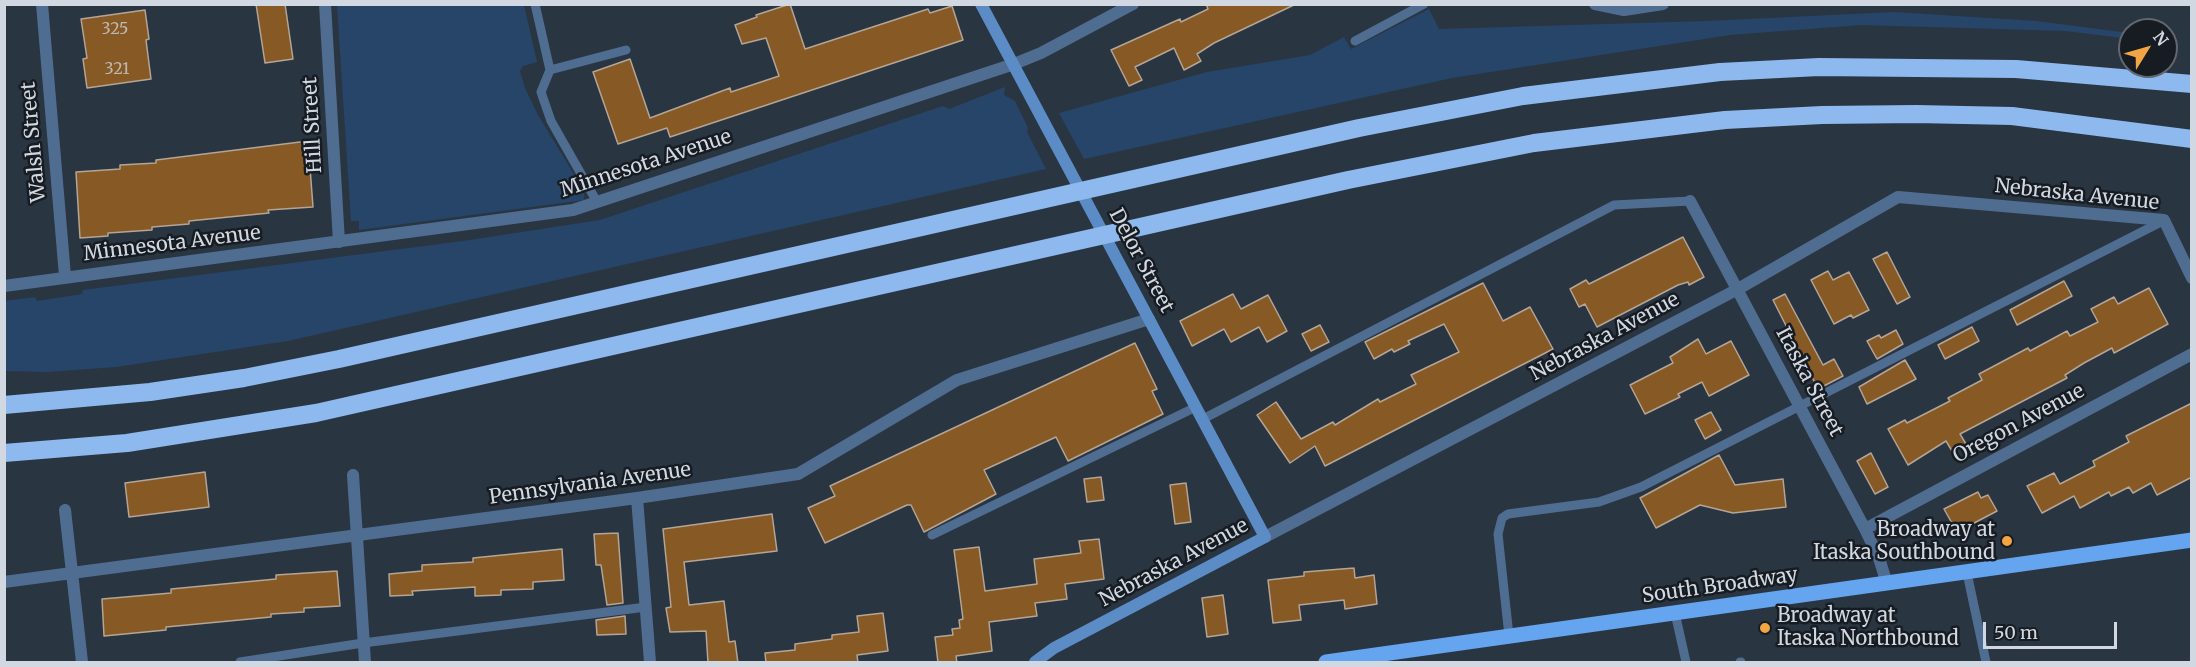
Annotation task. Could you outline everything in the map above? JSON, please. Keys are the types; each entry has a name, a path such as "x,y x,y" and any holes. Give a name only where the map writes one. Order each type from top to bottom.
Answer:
{"highway":[{"path":"4,405 150,392 244,378 339,359 1359,128 1523,96 1709,73 1819,67 2016,69 2192,84"},
{"path":"4,453 127,443 316,413 1348,180 1534,143 1725,120 1904,114 2012,116 2192,140"}],"main road":[{"name":"South Broadway","path":"1326,663 1378,659 1509,636 2192,540"}],"street":[{"name":"Walsh Street","path":"42,4 64,276"},
{"name":"Hill Street","path":"325,4 339,242"},
{"name":"Delor Street","path":"981,4 1265,537"},
{"name":"Minnesota Avenue","path":"4,286 64,276 573,210 1014,64 1041,53 1132,4"},
{"path":"1595,5 1624,10 1663,4"},
{"name":"Nebraska Avenue","path":"1035,663 1054,648 1738,289 1898,197 2164,220 2192,278"},
{"name":"Itaska Street","path":"1690,201 1865,529 1879,558 1887,584"},
{"name":"Pennsylvania Avenue","path":"4,582 358,533 637,498 798,474 957,380 1149,319"},
{"name":"Oregon Avenue","path":"1865,529 2192,354"},
{"path":"353,475 364,663"},
{"path":"637,498 650,663"},
{"path":"65,510 82,663"}],"lane":[{"path":"535,4 549,70 541,92 551,121 597,202"},
{"path":"1355,41 1424,4"},
{"path":"549,70 626,50"},
{"path":"1203,419 1614,205 1690,201"},
{"path":"1509,636 1498,534 1502,518 1508,514 1599,502 1641,487 2164,220"},
{"path":"932,535 1196,406"},
{"path":"1967,573 1986,663"},
{"path":"240,663 363,643 646,608"},
{"path":"1676,613 1686,663"}],"shaded area":[{"path":"337,5 524,5 537,62 523,66 520,71 525,88 538,115 584,191 584,200 359,230 359,221 351,221"},
{"path":"1429,9 1439,29 1707,21 1894,12 2036,21 2118,31 2118,38 2066,31 1862,25 1730,35 1452,78 1084,159 1059,113 1207,72 1310,55 1344,37 1351,49"},
{"path":"1005,87 1004,95 1015,101 1028,128 1027,132 1046,169 288,341 116,367 47,372 5,371 5,301 35,297 37,301 82,294 83,290 463,241 600,220 943,106 949,109"}],"building":[{"path":"256,4 285,4 293,59 265,63"},
{"path":"790,4 805,49 928,9 930,13 952,6 963,40 670,137 667,128 618,144 593,72 630,59 650,118 730,88 731,92 779,76 766,38 742,44 735,25 757,17 756,15"},
{"path":"1206,4 1296,4 1214,43 1197,54 1201,61 1184,70 1174,48 1135,67 1142,80 1129,86 1111,50 1208,9"},
{"path":"145,10 151,79 87,88 83,59 87,58 81,19"},
{"path":"308,141 313,207 268,210 269,213 189,221 189,224 152,227 152,230 108,233 108,236 80,238 76,172 120,169 120,165 156,163 156,160"},
{"path":"1683,237 1704,277 1689,285 1688,282 1678,285 1597,327 1585,304 1579,307 1570,289 1586,280 1589,284"},
{"path":"1887,252 1910,297 1897,304 1873,259"},
{"path":"1828,271 1833,280 1849,272 1869,310 1853,318 1851,315 1834,324 1811,280"},
{"path":"2064,281 2072,296 2017,325 2010,310"},
{"path":"1483,283 1503,321 1530,307 1553,349 1325,466 1315,446 1290,463 1257,415 1276,402 1301,439 1333,422 1335,425 1378,399 1380,402 1416,384 1411,375 1459,352 1444,324 1408,341 1410,344 1394,352 1392,349 1374,359 1365,342"},
{"path":"2149,288 2168,324 2114,353 2112,348 2065,375 2067,378 1960,434 1966,444 1952,451 1946,441 1908,465 1888,429 1905,420 1907,423 1950,401 1948,398 1982,380 1979,374 2028,348 2030,351 2067,331 2070,336 2098,322 2091,309 2114,297 2118,304"},
{"path":"1233,294 1241,309 1268,295 1287,331 1267,342 1259,327 1231,342 1224,329 1192,346 1180,321"},
{"path":"1785,294 1823,365 1834,359 1843,376 1818,389 1773,300"},
{"path":"1320,325 1329,342 1311,351 1302,334"},
{"path":"1972,327 1979,341 1945,359 1938,345"},
{"path":"1896,330 1903,344 1877,359 1867,341 1879,335 1881,338"},
{"path":"1698,339 1706,354 1731,341 1749,375 1709,396 1702,382 1678,394 1680,397 1645,414 1630,385 1673,363 1670,357"},
{"path":"1135,343 1157,389 1152,391 1163,414 1068,461 1056,437 984,470 996,494 924,532 911,505 907,505 825,543 808,508 835,496 830,486"},
{"path":"1905,360 1916,379 1867,404 1859,387"},
{"path":"2192,403 2192,477 2157,495 2151,483 2133,493 2129,487 2111,496 2109,492 2080,508 2074,496 2042,513 2027,486 2054,473 2060,484 2095,466 2093,461 2129,442 2126,436"},
{"path":"1711,412 1721,430 1705,439 1695,420"},
{"path":"1871,453 1888,487 1875,494 1857,461"},
{"path":"1719,455 1735,485 1783,479 1786,507 1733,513 1700,505 1656,528 1640,498"},
{"path":"205,472 209,507 129,517 125,483"},
{"path":"1101,477 1104,500 1087,502 1084,479"},
{"path":"1186,483 1191,522 1175,524 1170,485"},
{"path":"1978,492 1981,498 1988,495 1997,511 1957,532 1944,509"},
{"path":"772,514 777,551 684,562 689,605 724,601 729,642 735,641 738,663 708,663 706,631 670,632 666,608 671,607 663,529"},
{"path":"618,533 623,603 607,605 601,565 596,565 594,534"},
{"path":"1099,539 1104,579 1065,584 1067,599 1035,603 1037,616 989,622 992,651 956,656 957,663 938,663 935,637 953,635 952,629 960,628 959,620 963,619 954,550 979,547 985,591 1037,584 1034,559 1081,553 1079,541"},
{"path":"562,549 564,580 533,582 533,589 501,590 501,595 475,596 475,587 412,591 413,595 390,596 389,574 422,571 422,565 473,562 473,558"},
{"path":"1354,568 1355,578 1374,575 1377,604 1345,609 1344,600 1299,605 1301,620 1273,623 1268,580 1304,576 1304,572"},
{"path":"337,571 340,606 304,608 304,612 271,614 271,617 166,627 166,630 104,636 102,599 171,593 171,589 276,579 276,575"},
{"path":"1223,595 1228,634 1207,637 1202,598"},
{"path":"883,613 888,651 857,655 858,663 766,663 765,653 795,650 795,644 832,639 832,635 859,632 857,616"},
{"path":"625,616 626,634 597,635 596,620"}],"place":[{"name":"Broadway at Itaska Southbound","path":"2007,541"},
{"name":"Broadway at Itaska Northbound","path":"1765,628"}]}
